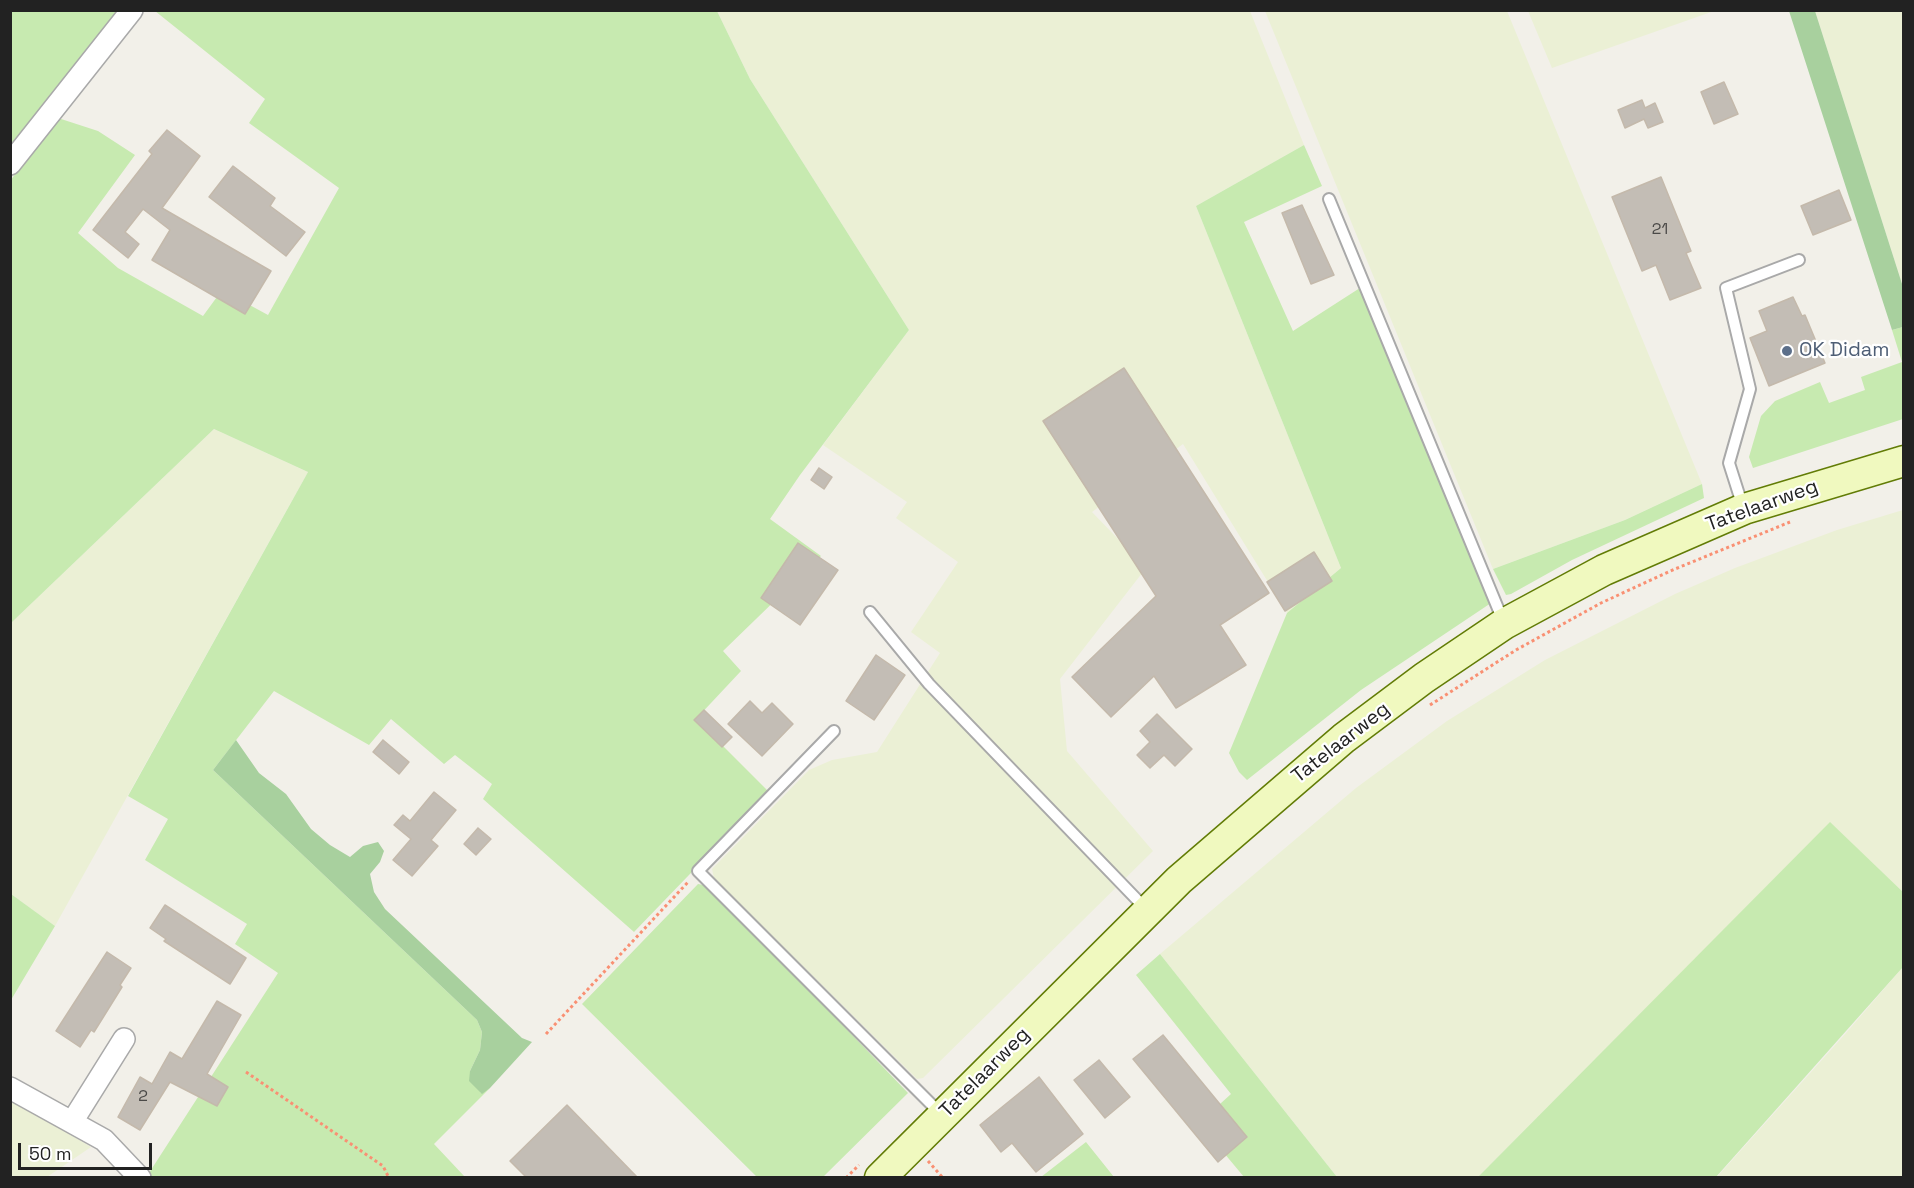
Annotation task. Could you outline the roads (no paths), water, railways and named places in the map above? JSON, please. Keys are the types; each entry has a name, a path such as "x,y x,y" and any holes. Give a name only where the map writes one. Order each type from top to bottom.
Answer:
{"main road":[{"name":"Tatelaarweg","path":"880,1178 1148,911 1259,809 1344,738 1424,678 1504,624 1604,570 1743,509 1904,461"}],"street":[{"path":"10,164 132,10"},
{"path":"72,1122 124,1039"},
{"path":"10,1088 104,1140 140,1178"}],"lane":[{"path":"1329,199 1504,624"},
{"path":"1743,509 1729,463 1750,389 1726,288 1799,260"},
{"path":"870,612 929,684 1148,911"},
{"path":"834,730 698,871 943,1115"}],"place":[{"name":"OK Didam","path":"1787,351"}]}
